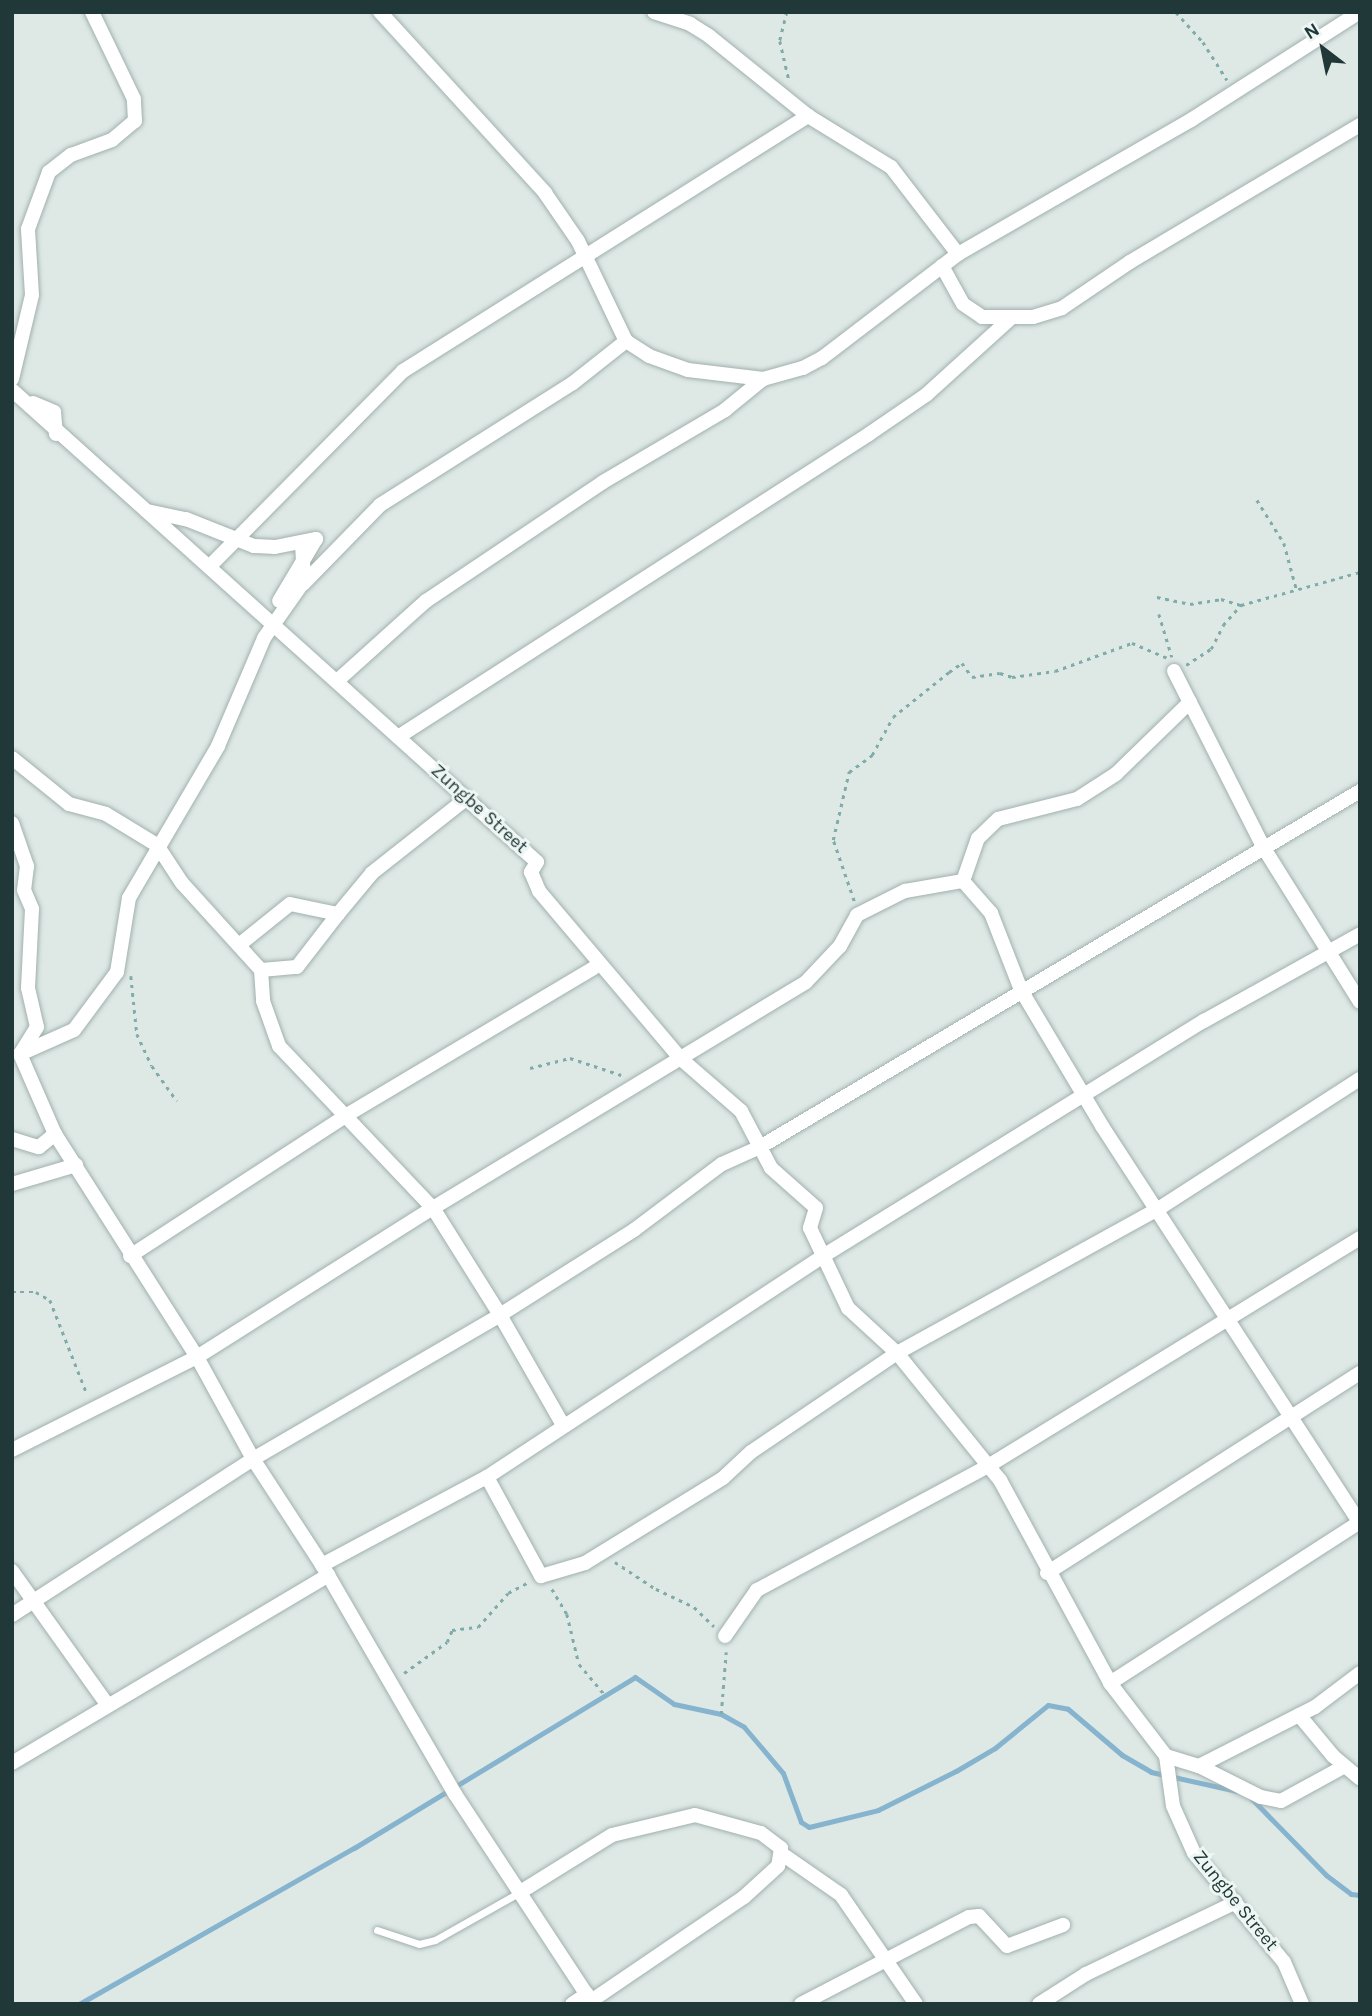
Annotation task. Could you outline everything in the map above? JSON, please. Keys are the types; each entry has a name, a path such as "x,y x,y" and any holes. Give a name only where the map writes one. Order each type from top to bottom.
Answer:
{"street":[{"path":"12,379 32,295 28,229 50,172 71,155 112,140 135,121 134,99 92,12"},
{"path":"380,12 545,193 586,259 626,341 649,356 688,370 763,379 803,368 822,358 958,254 1251,83 1360,12"},
{"path":"654,12 690,24 709,36 808,116 891,167 958,254"},
{"path":"209,567 403,371 586,259 808,116"},
{"path":"942,266 963,304 982,317 1012,318 1062,308 1130,262 1360,125"},
{"path":"398,737 869,434 926,395 1012,318"},
{"path":"268,620 380,505 573,383 626,341"},
{"path":"337,681 426,601 603,482 725,410 763,379"},
{"path":"17,394 54,412 60,445 136,509 186,519 254,546 302,542 316,538 268,620"},
{"name":"Zungbe Street","path":"17,394 537,862 531,872 539,891 680,1058 741,1111 771,1168 816,1208 810,1227 848,1308 898,1353 989,1466 1110,1683 1167,1761 1173,1806 1194,1853 1284,1962 1302,2004"},
{"path":"16,1053 74,1030 117,972 122,956 125,908 157,845 218,746 264,638 304,581 302,542"},
{"path":"1174,671 1265,850 1360,1002"},
{"path":"963,881 978,838 998,819 1077,799 1116,774 1190,702"},
{"path":"12,758 69,804 106,814 157,845 182,883 261,970 263,1001 279,1046 433,1208 500,1315 563,1425"},
{"path":"12,1615 253,1459 500,1315 634,1230 722,1164 760,1147 1021,990 1265,850 1360,791"},
{"path":"261,970 298,967 372,873 467,798"},
{"path":"12,823 27,866 24,890 32,909 28,988 37,1027 16,1053"},
{"path":"12,872 27,866"},
{"path":"12,1450 197,1357 433,1208 806,982 840,946 857,915 905,891 963,881"},
{"path":"963,881 991,913 1021,990 1084,1094 1289,1419 1359,1523 1110,1683"},
{"path":"239,945 289,904 338,914"},
{"path":"12,1763 325,1570 487,1477 823,1256 1084,1094 1204,1021 1329,954 1360,934"},
{"path":"130,1256 347,1115 594,968"},
{"path":"16,1053 55,1134 130,1256 197,1357 253,1459 325,1570 455,1794 522,1891 591,2000"},
{"path":"487,1477 541,1576 585,1563 723,1478 751,1452 898,1353 1158,1209 1360,1079"},
{"path":"12,1139 39,1147 55,1134"},
{"path":"12,1184 76,1165"},
{"path":"725,1636 757,1590 989,1466 1360,1238"},
{"path":"1047,1573 1360,1373"},
{"path":"12,1571 106,1703"},
{"path":"1199,1766 1299,1715 1360,1673"},
{"path":"1299,1715 1343,1767 1360,1779"},
{"path":"1167,1761 1199,1766 1261,1797 1281,1801 1343,1767"},
{"path":"522,1891 612,1835 695,1815 761,1833 778,1844 782,1854 841,1895 888,1959 916,2004"},
{"path":"572,2004 591,2000 744,1897 778,1866 782,1854"},
{"path":"1039,2004 1086,1974 1236,1902"},
{"path":"801,2004 969,1917 979,1916 1007,1946 1063,1925"}],"lane":[{"path":"377,1930 419,1944 435,1940 522,1891"}],"path":[{"path":"786,12 780,41 790,82"},
{"path":"1176,12 1203,41 1225,79 1251,83"},
{"path":"1257,500 1284,543 1297,591"},
{"path":"1157,597 1190,604 1221,599 1241,605 1360,572"},
{"path":"1174,671 1211,649 1223,625 1241,605"},
{"path":"1159,614 1174,671"},
{"path":"857,915 834,840 842,789 849,772 872,755 893,717 949,671 962,663 972,677 1023,676 1055,671 1132,643 1169,659 1174,671"},
{"path":"122,956 135,993 137,1034 152,1066 177,1101"},
{"path":"530,1068 570,1058 625,1077"},
{"path":"12,1292 36,1292 50,1300 93,1410"},
{"path":"585,1563 618,1563 656,1589 694,1607 725,1636 721,1714"},
{"path":"390,1683 447,1642 452,1630 478,1626 508,1593 541,1576 567,1614 579,1664 604,1694"}],"waterway":[{"path":"79,2004 354,1848 635,1677 674,1704 721,1714 744,1727 783,1773 801,1822 809,1827 878,1810 956,1771 995,1748 1048,1705 1068,1709 1122,1755 1151,1772 1237,1791"},
{"path":"1249,1796 1326,1875 1351,1894 1360,1895"}]}
